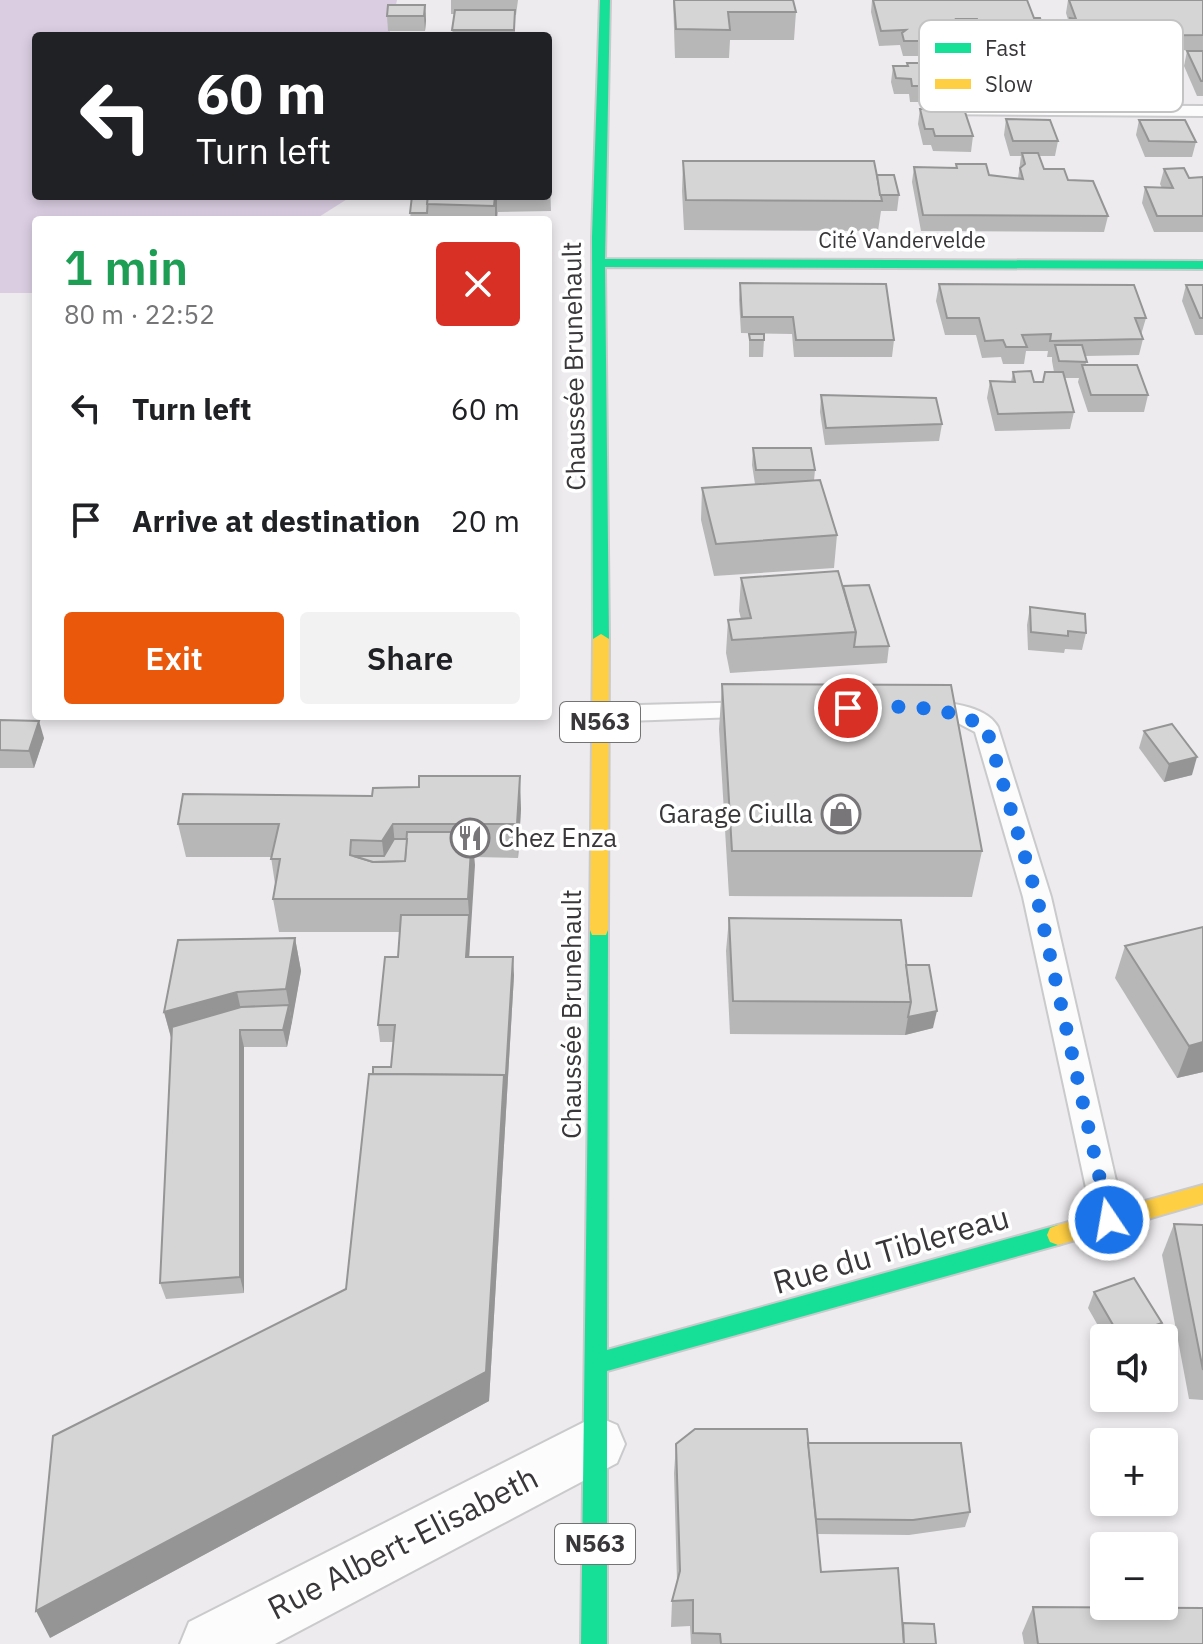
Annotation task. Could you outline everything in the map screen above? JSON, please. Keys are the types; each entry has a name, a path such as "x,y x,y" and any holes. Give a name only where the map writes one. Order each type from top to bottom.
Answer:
{"main road":[{"name":"Chaussée Brunehault","path":"594,1644 600,263 605,0"},
{"name":"Cité Vandervelde","path":"600,263 1203,265"},
{"name":"Rue du Tiblereau","path":"595,1364 1203,1194"}],"street":[{"name":"Rue Albert-Elisabeth","path":"211,1644 596,1444"}],"lane":[{"path":"1183,111 1203,111"},
{"path":"895,706 959,713 986,727 1037,897 1109,1220"},
{"path":"600,714 786,709"}],"shaded area":[{"path":"0,0 397,0 390,32 32,32 32,200 346,200 320,216 32,216 32,293 0,293"}],"building":[{"path":"674,0 793,0 796,12 728,12 730,30 676,29"},
{"path":"873,0 1027,0 1034,18 1041,20 919,20 919,41 904,41 902,33 906,30 881,31"},
{"path":"1069,0 1203,0 1203,35 1183,35 1183,20 1071,20 1070,18 1076,19"},
{"path":"388,5 425,5 424,16 387,16"},
{"path":"455,10 515,10 514,30 452,30"},
{"path":"1187,51 1203,51 1203,81 1201,81"},
{"path":"907,63 919,63 919,86 912,86 911,79 896,78 893,66 908,66"},
{"path":"921,112 965,112 973,136 935,136 933,129 925,129"},
{"path":"1006,119 1050,120 1058,141 1013,141"},
{"path":"1139,120 1185,120 1196,142 1149,141"},
{"path":"1022,153 1038,153 1044,169 1064,169 1068,180 1093,181 1108,216 923,215 914,167 957,168 956,164 986,164 989,175 1023,179 1020,168 1025,164"},
{"path":"683,161 874,161 882,201 686,200"},
{"path":"1184,168 1189,178 1203,177 1203,216 1157,216 1145,187 1173,188 1164,169"},
{"path":"877,175 894,175 899,195 880,195"},
{"path":"412,200 428,200 427,213 410,213"},
{"path":"428,200 495,200 494,206 427,204"},
{"path":"740,283 886,284 894,340 796,340 793,317 742,317"},
{"path":"939,284 1134,285 1146,318 1135,318 1143,339 1050,341 1051,334 1022,335 1027,347 1006,347 1003,340 985,341 979,318 947,318"},
{"path":"1186,285 1203,285 1203,318 1200,318"},
{"path":"749,334 764,334 764,340 750,340"},
{"path":"1055,345 1082,345 1087,362 1059,361"},
{"path":"1082,365 1137,365 1148,395 1091,395"},
{"path":"1031,371 1034,382 1043,382 1045,372 1063,372 1074,412 998,414 990,381 1015,382 1013,372"},
{"path":"821,395 936,398 942,424 826,428"},
{"path":"753,448 811,448 815,470 756,470"},
{"path":"820,480 837,535 716,544 702,488"},
{"path":"838,571 856,632 732,640 728,620 751,618 741,578"},
{"path":"869,585 889,646 854,647 856,632 843,586"},
{"path":"1030,607 1085,614 1086,633 1068,631 1068,636 1031,632"},
{"name":"Garage Ciulla","path":"722,684 951,685 982,851 732,851"},
{"path":"0,720 39,721 29,751 0,750"},
{"path":"1172,724 1197,757 1169,764 1144,731"},
{"path":"419,776 520,776 517,824 393,824 382,841 351,840 350,855 373,862 405,861 407,832 472,832 468,899 273,899 280,859 271,859 279,824 178,824 183,794 372,796 373,788 419,787"},
{"path":"394,839 407,839 405,861 373,862 354,856 384,856"},
{"path":"401,915 469,915 466,957 513,957 505,1090 504,1075 373,1074 373,1067 391,1067 395,1025 378,1025 385,957 398,957"},
{"path":"729,918 901,920 911,1002 733,1001"},
{"path":"1203,927 1203,1042 1189,1046 1125,946"},
{"path":"295,938 286,989 237,992 164,1012 178,940"},
{"path":"906,965 929,965 937,1011 908,1017 911,1002"},
{"path":"289,1005 283,1030 240,1030 240,1277 160,1283 172,1027 241,1007"},
{"path":"369,1074 504,1075 486,1372 36,1611 53,1436 346,1289"},
{"path":"1174,1224 1203,1225 1203,1370"},
{"path":"1134,1278 1162,1323 1112,1324 1094,1292"},
{"path":"695,1429 807,1429 821,1572 898,1568 904,1644 721,1644 720,1634 693,1633 693,1600 672,1601 680,1571 676,1444"},
{"path":"808,1443 961,1443 970,1512 913,1520 816,1519"},
{"path":"1033,1607 1090,1607 1090,1620 1178,1620 1178,1608 1203,1608 1203,1644 1038,1644"},
{"path":"903,1623 934,1624 936,1644 904,1644"}],"traffic: fast":[{"path":"601,639 598,237 605,0"},
{"path":"600,263 1203,265"},
{"path":"594,1644 599,930"},
{"path":"595,1364 1058,1235"}],"traffic: slow":[{"path":"599,930 601,639"},
{"path":"1058,1235 1203,1194"}],"place":[{"name":"Garage Ciulla","path":"841,814"},
{"name":"Chez Enza","path":"470,838"}],"route":[{"path":"848,708 910,706 959,713 986,727 1037,897 1109,1220"}]}
